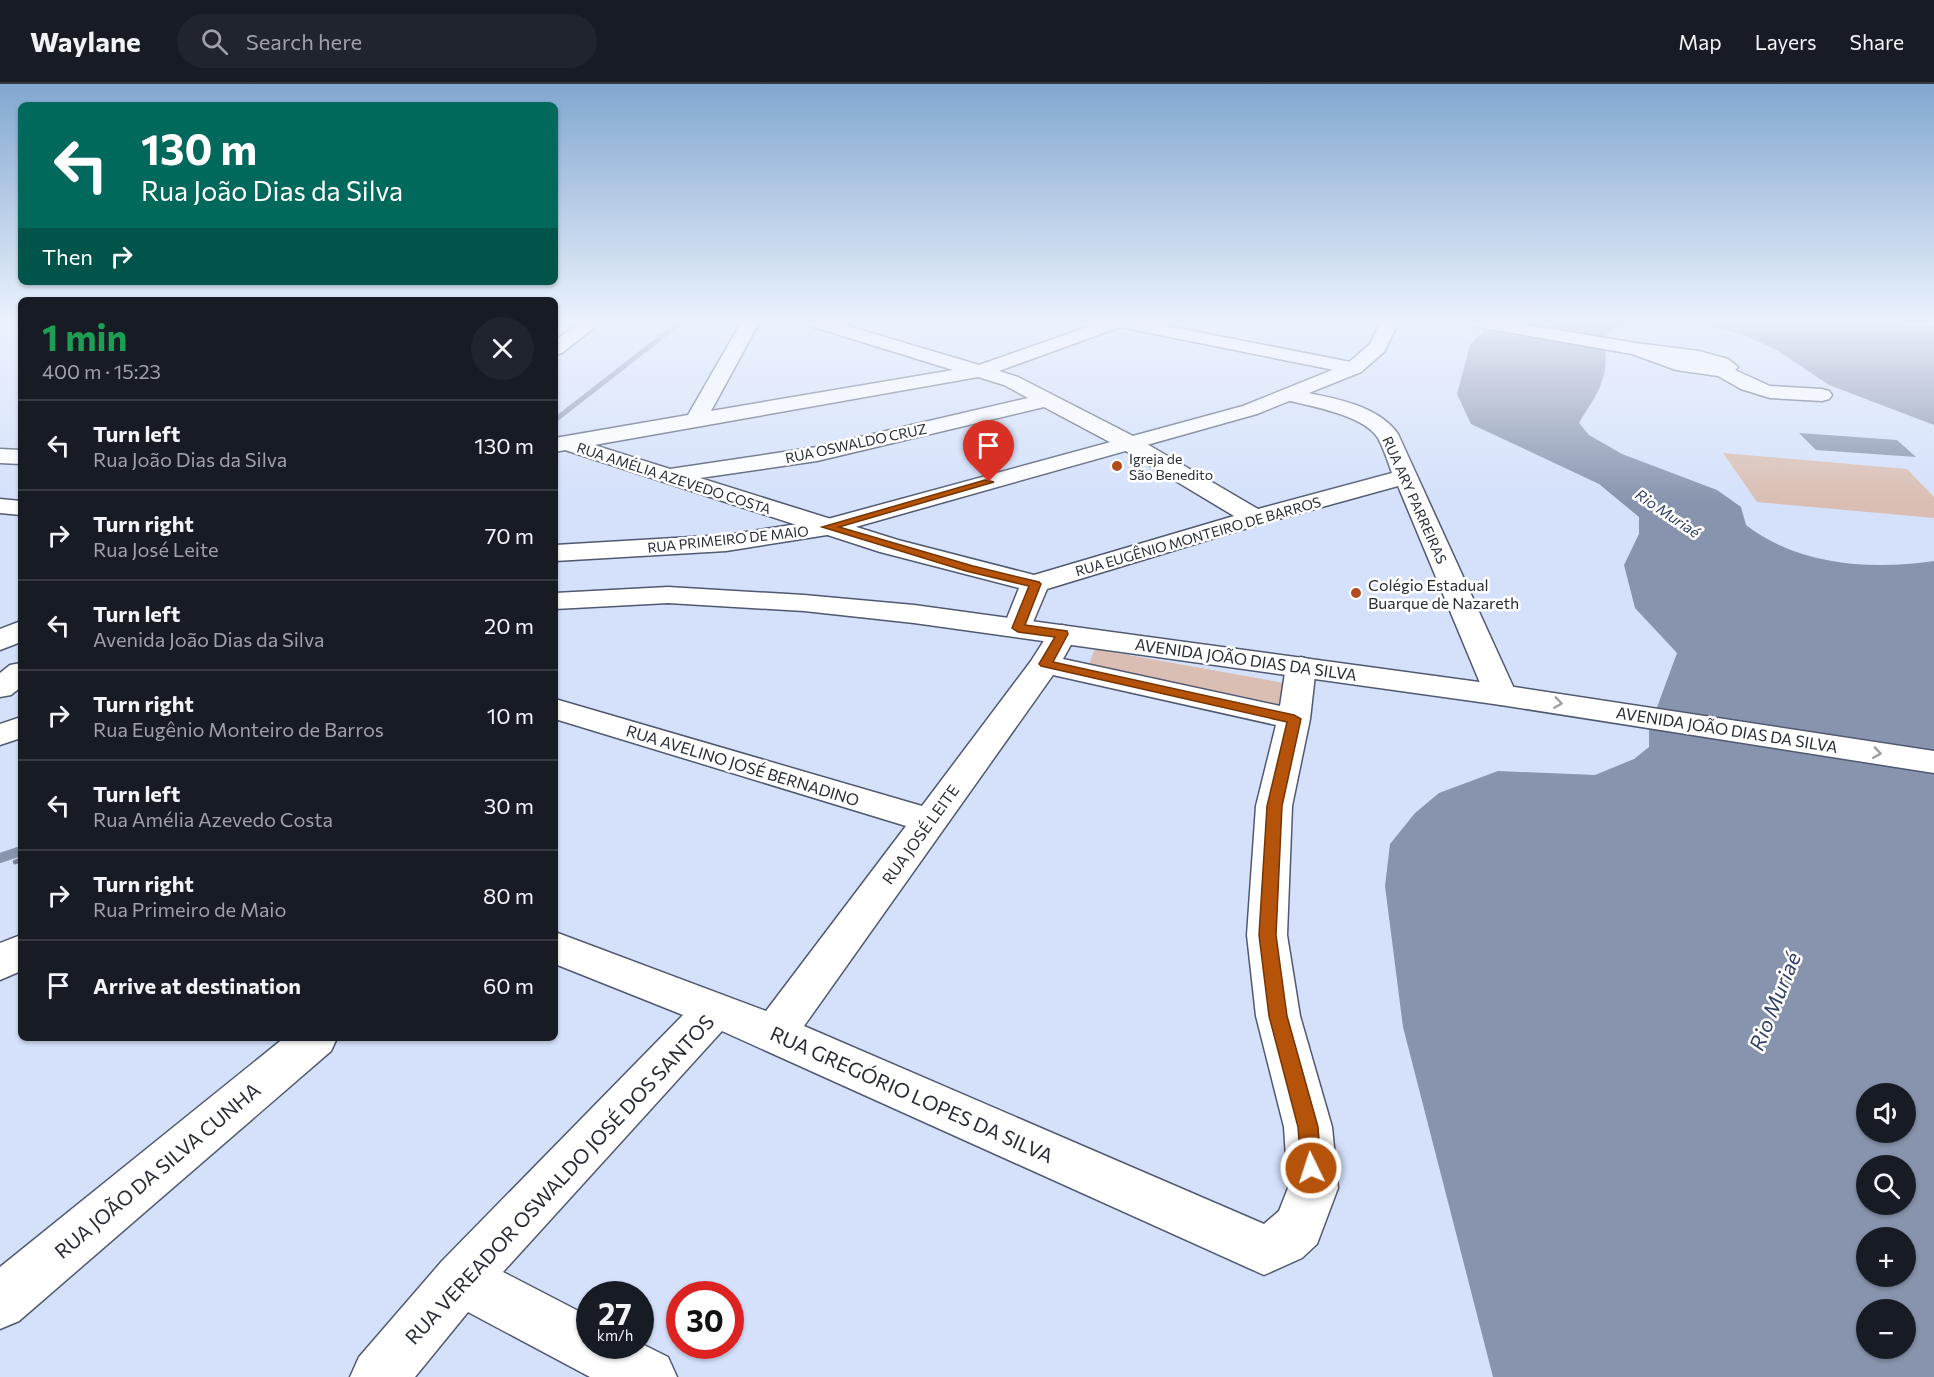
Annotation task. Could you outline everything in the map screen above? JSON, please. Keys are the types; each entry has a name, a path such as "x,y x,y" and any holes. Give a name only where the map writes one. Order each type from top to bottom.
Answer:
{"street":[{"path":"696,420 717,381"},
{"path":"558,443 920,381"},
{"path":"1012,381 1127,442 1255,518"},
{"name":"RUA PRIMEIRO DE MAIO","path":"558,553 719,543 827,527 1127,442 1250,410 1322,381"},
{"path":"1738,381 1755,389 1822,395"},
{"name":"RUA ARY PARREIRAS","path":"1290,395 1357,415 1381,427 1387,434 1501,695"},
{"name":"RUA OSWALDO CRUZ","path":"664,476 817,454 1047,400"},
{"name":"RUA AMÉLIA AZEVEDO COSTA","path":"558,443 827,527 970,569 1035,584"},
{"path":"0,456 18,457"},
{"name":"RUA EUGÊNIO MONTEIRO DE BARROS","path":"1035,584 1255,518 1405,477"},
{"path":"0,506 18,508"},
{"path":"0,518 18,519"},
{"path":"1018,628 1035,584"},
{"name":"AVENIDA JOÃO DIAS DA SILVA","path":"558,601 668,596 738,599 903,613 1018,628 1054,649 1302,666 1632,714 1934,762"},
{"path":"0,641 18,632"},
{"path":"1054,649 1294,719 1302,666"},
{"name":"RUA JOSÉ LEITE","path":"775,1033 1054,649"},
{"path":"0,688 18,674"},
{"name":"RUA AVELINO JOSÉ BERNADINO","path":"558,710 930,821"},
{"name":"RUA GREGÓRIO LOPES DA SILVA","path":"558,948 775,1033 1264,1250 1284,1241 1299,1227 1313,1188 1308,1127 1278,1016 1268,935 1274,806 1294,719"},
{"path":"0,735 18,728"},
{"path":"0,964 18,952"},
{"name":"RUA VEREADOR OSWALDO JOSÉ DOS SANTOS","path":"379,1377 461,1279 716,1009"},
{"name":"RUA JOÃO DA SILVA CUNHA","path":"0,1302 311,1041"},
{"path":"461,1279 648,1377"}],"shaded area":[{"path":"1723,453 1907,469 1934,497 1934,518 1757,502"},
{"path":"1095,649 1284,683 1281,705 1089,664"}],"water":[{"name":"Rio Muriaé","path":"1460,381 1602,381 1579,423 1589,435 1622,454 1717,490 1741,507 1746,525 1767,539 1812,557 1836,562 1886,565 1934,561 1934,1377 1493,1377 1403,1027 1385,886 1390,844 1415,813 1439,793 1498,771 1595,775 1634,759 1649,747 1649,729 1677,653 1635,608 1624,565 1639,534 1639,517 1599,484 1471,424 1457,394"},
{"path":"1824,381 1934,381 1934,425"},
{"path":"1799,433 1897,440 1916,457 1816,450"}],"waterway":[{"path":"558,418 605,381"},
{"path":"0,858 18,852"}],"place":[{"name":"Igreja de São Benedito","path":"1117,466"},
{"name":"Colégio Estadual Buarque de Nazareth","path":"1356,593"}],"route":[{"path":"989,482 827,527 970,569 1035,584 1018,628 1062,634 1045,664 1294,719 1274,806 1269,862 1268,935 1278,1016 1308,1127 1311,1168"}]}
